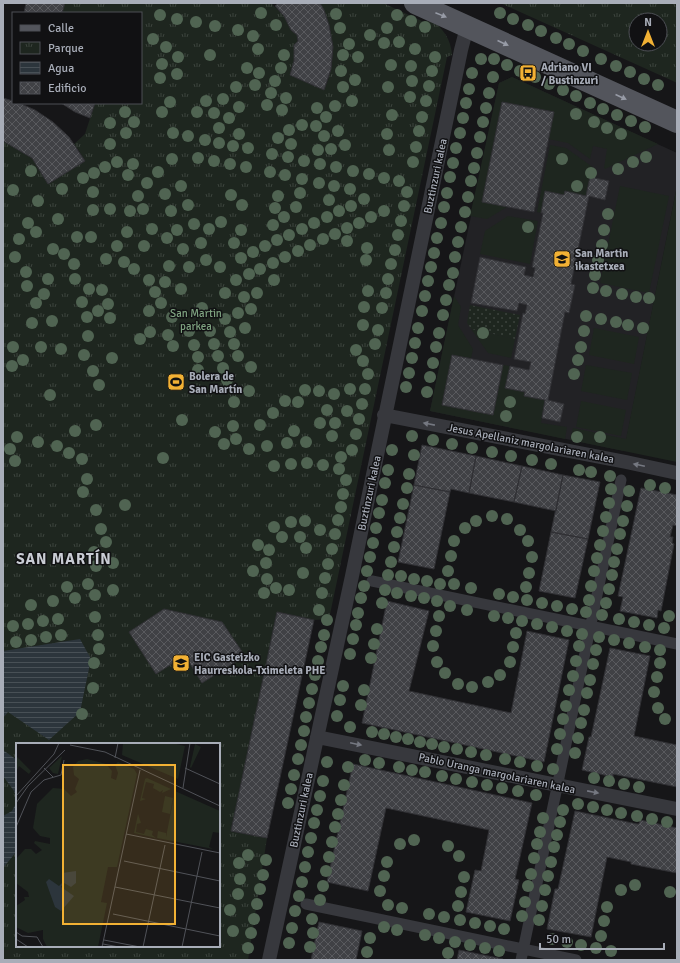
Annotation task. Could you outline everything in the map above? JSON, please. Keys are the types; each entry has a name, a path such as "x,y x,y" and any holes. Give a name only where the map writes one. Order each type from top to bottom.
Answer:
{"main road":[{"path":"415,3 677,122"}],"street":[{"name":"Buztinzuri kalea","path":"269,960 467,27"},
{"name":"Jesus Apellaniz margolariaren kalea","path":"384,415 677,473"},
{"path":"522,955 592,626 621,480"},
{"path":"372,581 677,644"},
{"name":"Pablo Uranga margolariaren kalea","path":"317,737 677,810"},
{"path":"306,904 522,955 576,960"}],"shaded area":[{"name":"San Martin ikastetxea","path":"512,77 677,153 677,186 624,451 430,411 499,83"}],"green space":[{"name":"San Martin parkea","path":"65,3 271,3 284,16 291,30 297,35 297,50 290,75 324,90 331,69 332,46 329,24 320,3 383,3 424,22 430,19 446,34 450,44 452,55 447,57 329,619 314,620 278,612 232,831 267,838 248,960 3,960 3,141 32,158 48,184 85,161 78,149 72,146 85,134 95,104 142,104 142,12 62,12"},
{"path":"500,3 677,3 677,83"},
{"path":"512,77 658,144 605,169 607,149 593,146 590,159 568,143 548,139 554,112 503,102 482,201 507,207 487,219 470,216 499,83"},
{"path":"550,145 566,148 594,168 595,174 590,177 586,196 565,191 564,195 545,191 541,213 537,212"},
{"path":"620,186 669,196 649,293 600,283"},
{"path":"677,186 677,462 570,440 573,428 626,439"},
{"path":"508,216 538,221 530,264 480,254 485,231"},
{"path":"454,296 461,307 458,325 473,349 471,358 452,355 442,405 493,415 503,365 510,366 505,388 525,392 524,396 545,400 541,423 567,427 565,439 430,411"},
{"path":"470,305 520,315 515,339 471,329 467,323"},
{"path":"594,328 639,337 634,364 589,355"},
{"path":"471,329 515,339 511,358 488,353"},
{"path":"586,365 632,373 627,400 581,391"},
{"path":"581,401 626,410 621,436 576,427"}],"water":[{"path":"80,639 91,659 80,712 49,740 8,712 3,718 3,651"},
{"path":"3,750 16,759 16,798 14,791 3,776"},
{"path":"16,803 16,852 3,868 3,816 12,811"}],"building":[{"path":"26,3 65,3 62,12 24,12"},
{"path":"278,3 320,3 324,10 329,25 333,47 331,69 324,90 290,75 294,61 294,45 298,41 297,35 291,30 284,16 275,6"},
{"path":"3,98 12,101 12,104 21,104 35,110 53,122 69,137 85,161 48,184 32,158 3,141"},
{"path":"502,102 554,112 534,212 482,202"},
{"path":"63,104 95,104 90,118 75,112"},
{"path":"590,177 609,181 605,200 589,196 571,284 575,285 569,313 565,312 548,400 564,404 560,422 542,418 545,400 524,396 525,392 505,388 510,366 529,370 531,362 514,359 523,313 525,314 527,305 519,303 517,311 471,303 480,257 526,267 524,275 533,277 535,268 532,267 543,213 541,213 545,191 564,195 565,191 586,196"},
{"path":"452,355 503,365 493,415 442,405"},
{"path":"422,445 476,456 469,493 451,489 450,492 414,485"},
{"path":"476,456 522,466 514,502 469,493"},
{"path":"522,466 563,475 556,511 514,502"},
{"path":"563,475 600,482 588,539 551,532"},
{"path":"414,485 450,492 434,569 398,562"},
{"path":"641,488 677,495 677,526 673,525 670,537 673,537 672,543 674,544 661,611 658,610 657,618 620,611 623,597 618,596"},
{"path":"551,532 588,539 575,598 539,591"},
{"path":"387,601 429,611 409,691 511,713 527,631 569,640 544,762 362,723"},
{"path":"164,609 222,622 245,656 202,683 187,659 181,658 156,674 129,632"},
{"path":"277,612 314,620 267,838 231,831"},
{"path":"610,648 650,656 634,736 677,745 677,787 613,774 613,777 582,770 589,737 591,737"},
{"path":"353,764 532,803 515,879 519,880 510,921 466,912 475,870 481,871 489,830 386,808 368,891 327,882"},
{"path":"575,811 637,824 639,824 640,820 677,828 677,873 631,864 631,862 607,857 591,937 547,929 555,889 558,889"},
{"path":"319,922 362,931 356,960 311,960"},
{"path":"459,950 503,959 503,960 457,960"}],"place":[{"name":"Adriano VI / Bustinzuri","path":"528,73"},
{"name":"San Martin ikastetxea","path":"562,259"},
{"name":"Bolera de San Martín","path":"176,382"},
{"name":"EIC Gasteizko Haurreskola-Tximeleta PHE","path":"181,663"}],"district":[{"name":"SAN MARTÍN","path":"64,559"}]}
